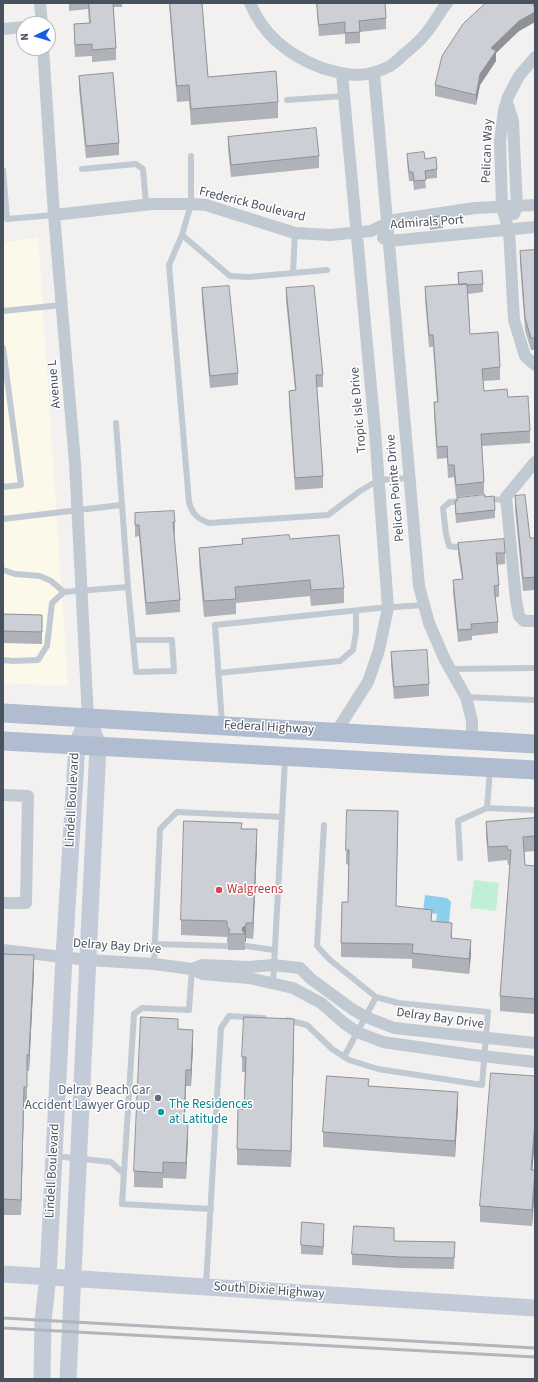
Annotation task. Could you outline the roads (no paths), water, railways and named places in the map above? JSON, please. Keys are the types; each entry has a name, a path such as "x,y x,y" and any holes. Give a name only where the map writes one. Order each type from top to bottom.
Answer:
{"main road":[{"name":"Federal Highway","path":"3,713 533,744"},
{"name":"Federal Highway","path":"3,740 535,770"},
{"path":"427,764 455,755 465,749 472,740"},
{"path":"490,767 495,759 503,753 533,744"}],"street":[{"path":"40,3 41,16"},
{"path":"250,3 254,14 261,24 287,51 309,63 342,74 353,75 374,73 391,65 418,43 447,3"},
{"path":"3,29 16,27"},
{"name":"Avenue L","path":"44,56 54,214 75,455 88,718"},
{"name":"Pelican Way","path":"502,208 500,135 504,110 506,102 519,76 535,57"},
{"path":"374,73 386,223"},
{"name":"Tropic Isle Drive","path":"336,732 368,682 380,650 388,608 379,480 342,74"},
{"path":"506,102 513,121 517,206 509,230"},
{"name":"Frederick Boulevard","path":"54,214 146,204 191,204 206,205 295,232 330,234 371,231"},
{"name":"Admirals Port","path":"371,231 394,220 475,208 502,208 535,205"},
{"path":"502,208 509,230 514,320 525,356 535,365"},
{"name":"Pelican Pointe Drive","path":"386,223 419,586 430,623 450,669 466,697 472,721 472,740"},
{"name":"Admirals Port","path":"371,231 388,241 535,228"},
{"path":"535,462 506,497 507,542 519,616 524,621 535,621"},
{"name":"Lindell Boulevard","path":"42,1379 43,1321 48,1276 64,957 77,744 88,718"},
{"name":"Lindell Boulevard","path":"68,1379 98,746 88,718"},
{"path":"3,795 28,796 26,903 3,903"},
{"name":"Delray Bay Drive","path":"3,950 88,960 154,964 192,969 202,974 249,978 293,988 320,1003 357,1032 383,1042 535,1062"},
{"name":"Delray Bay Drive","path":"192,969 202,965 250,967 273,965 300,968 311,979 352,1010 394,1028 535,1044"},
{"name":"South Dixie Highway","path":"3,1274 535,1308"}],"lane":[{"path":"287,100 344,96"},
{"path":"191,156 191,204 182,235 169,266 189,502 195,516 202,521 210,523 328,515 360,491 379,480 409,478"},
{"path":"82,169 136,164 143,169 146,204"},
{"path":"3,170 7,219 54,214"},
{"path":"294,273 295,232"},
{"path":"182,235 230,276 249,277 327,270"},
{"path":"3,311 62,305"},
{"path":"3,348 21,486 3,487"},
{"path":"116,423 121,505 128,587 136,672 174,671 172,640 133,640"},
{"path":"479,500 494,498 506,500"},
{"path":"472,500 450,502 444,508 446,534 450,546 472,546"},
{"path":"3,519 121,505"},
{"path":"3,570 15,574 40,576 51,581 64,592"},
{"path":"3,660 38,660 47,646 52,603 64,592 128,587"},
{"path":"222,726 215,625 424,605"},
{"path":"218,672 340,661 353,650 356,632 356,611"},
{"path":"450,669 535,668"},
{"path":"466,697 535,700"},
{"path":"273,984 285,756"},
{"path":"487,808 490,767"},
{"path":"460,858 458,821 487,808 535,810"},
{"path":"154,964 160,829 177,812 282,817"},
{"path":"277,1019 307,1025 332,1049 349,1060 378,1069 482,1084 488,1012 398,1003 376,997 330,960 316,946 324,825"},
{"path":"154,944 226,946"},
{"path":"246,946 274,950"},
{"path":"192,969 189,1010 142,1008 134,1014 122,1204 210,1209"},
{"path":"344,1057 376,997"},
{"path":"206,1287 221,1028 229,1016 269,1018"},
{"path":"54,1156 111,1162 124,1174"}],"water":[{"path":"425,895 447,898 451,902 448,932 435,931 437,914 423,912"}],"railway":[{"path":"3,1318 535,1348"},
{"path":"3,1328 535,1357"}],"place":[{"name":"Walgreens","path":"219,890"},
{"name":"Delray Beach Car Accident Lawyer Group","path":"158,1098"},
{"name":"The Residences at Latitude","path":"161,1112"}]}
